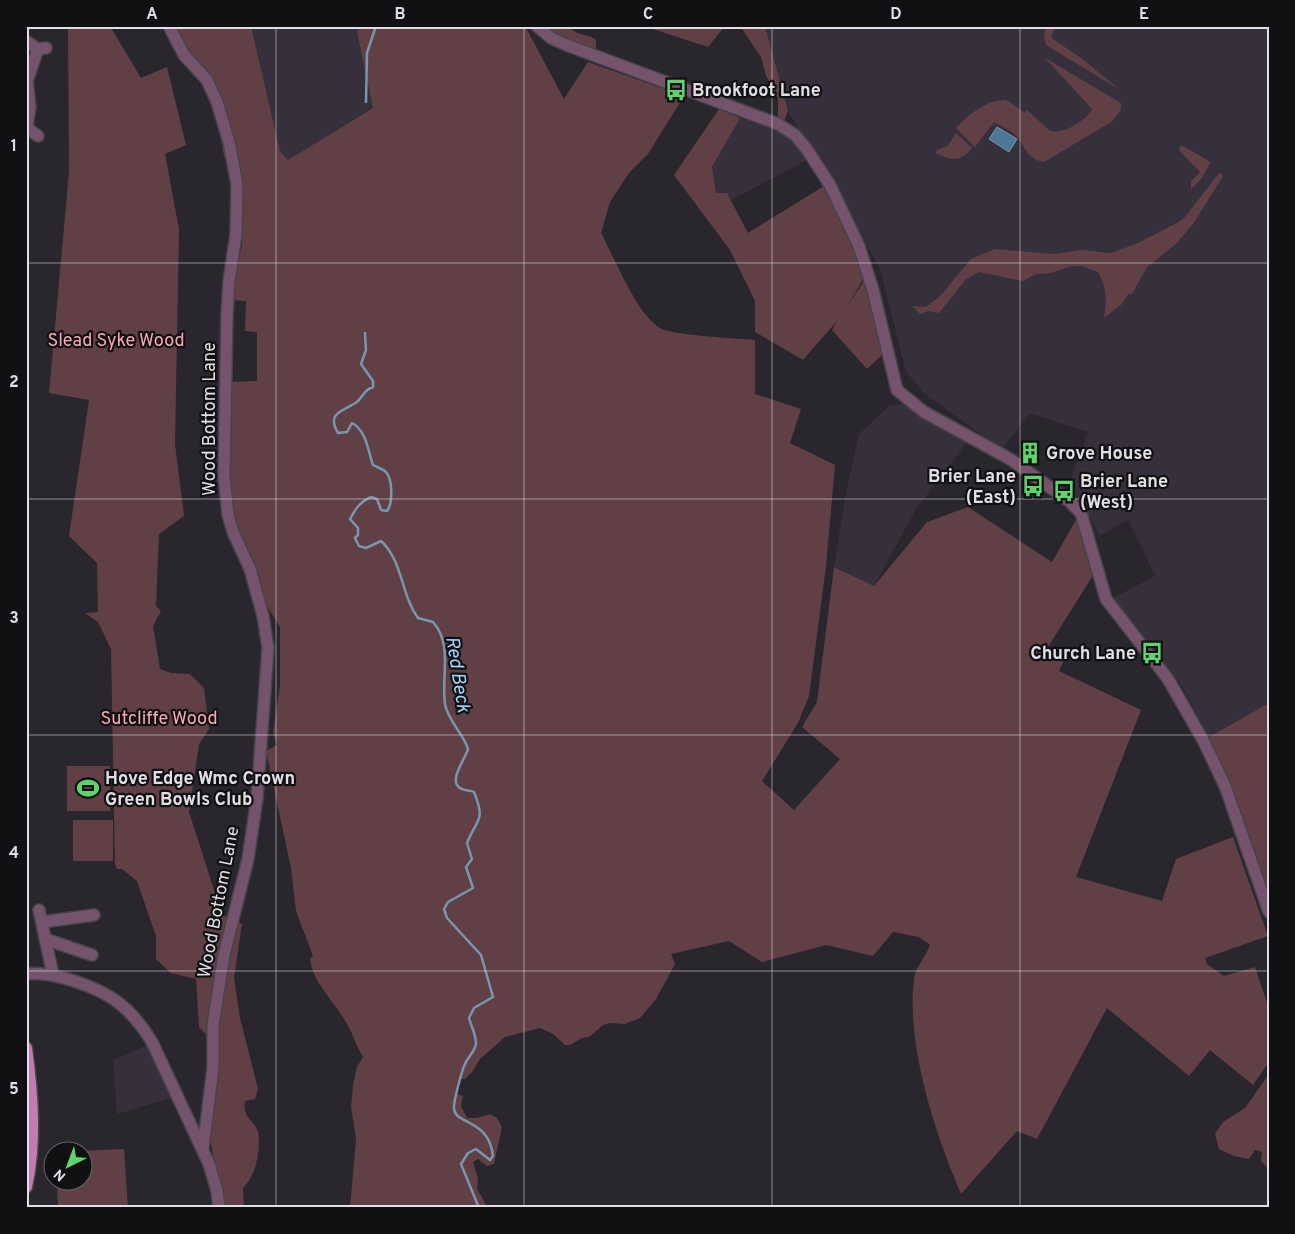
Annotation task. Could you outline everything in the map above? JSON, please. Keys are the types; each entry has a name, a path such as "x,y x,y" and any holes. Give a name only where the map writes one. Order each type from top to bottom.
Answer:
{"main road":[{"path":"26,1187 31,1151 31,1099 27,1056"}],"street":[{"name":"Wood Bottom Lane","path":"169,26 184,55 207,80 217,102 229,142 237,185 236,234 229,281 227,314 224,476 228,515 250,569 263,616 268,648 256,798 248,859 224,955 214,1025 213,1068 203,1148"},
{"path":"537,26 552,38 569,46 778,124 795,135 830,185 859,246 873,290 897,390 924,412 1010,459 1051,488 1081,513 1106,599 1168,679 1204,740 1225,786 1269,912"},
{"path":"26,41 42,48 27,81 30,107 27,127 38,136"},
{"path":"39,910 53,975"},
{"path":"42,922 94,915"},
{"path":"45,939 92,955"},
{"path":"26,974 53,975 103,991 117,1001 144,1030 152,1042 203,1148 217,1190 219,1208"}],"shaded area":[{"path":"251,26 361,26 357,32 373,108 288,160 280,151"},
{"path":"765,26 1269,26 1269,703 1209,737 1180,683 1113,598 1155,576 1128,519 1100,536 1088,514 1066,491 1088,432 1030,413 1002,449 925,394 906,372 880,268 788,111"},
{"path":"740,118 771,128 787,137 809,159 731,200 727,193 716,193 712,167"},
{"path":"907,403 968,441 916,509 874,586 834,567 845,497 859,434 889,406"},
{"path":"147,1046 155,1058 171,1098 117,1114 113,1060"}],"green space":[{"path":"68,26 110,26 141,78 167,67 186,145 165,154 179,229 175,444 184,516 159,534 156,606 161,611 153,626 160,669 171,673 190,674 204,688 209,729 199,744 189,812 222,915 242,924 234,978 240,1018 258,1089 255,1099 245,1101 245,1112 256,1128 259,1139 257,1162 248,1183 243,1188 244,1208 224,1208 215,1173 208,1118 201,1116 208,1057 208,1036 199,1027 196,979 171,973 156,959 156,936 137,881 122,869 117,869 115,864 111,649 98,622 85,613 98,612 97,563 69,536 89,400 49,393 69,172"},
{"path":"173,26 251,26 280,151 288,160 373,108 357,32 361,26 525,26 564,99 588,62 684,96 648,154 629,173 610,202 601,233 635,299 651,321 660,328 692,335 755,340 755,394 801,409 790,443 835,465 826,566 809,696 798,723 762,781 794,810 840,759 802,727 817,702 834,567 874,586 927,522 968,507 1052,562 1076,520 1089,544 1092,577 1048,647 1066,655 1059,671 1141,710 1076,877 1162,901 1176,859 1233,837 1268,936 1205,958 1207,964 1224,976 1255,967 1269,1009 1269,1062 1253,1085 1210,1050 1189,1076 1107,1008 1037,1139 1017,1131 961,1194 933,1117 918,1060 914,1032 914,979 916,971 930,945 919,937 893,932 873,956 826,945 762,962 729,941 671,954 675,964 656,999 640,1018 625,1024 610,1023 603,1025 589,1037 582,1038 570,1045 565,1045 553,1034 540,1028 505,1037 479,1060 465,1079 460,1079 457,1094 463,1096 461,1106 467,1118 477,1118 490,1114 497,1118 502,1127 494,1164 487,1166 478,1159 473,1162 478,1179 477,1189 488,1208 350,1208 356,1139 351,1107 357,1067 363,1057 346,1022 315,976 310,959 313,956 296,911 291,868 266,751 277,745 273,732 280,686 280,627 264,601 250,554 234,520 228,467 232,426 231,382 257,381 257,332 245,331 246,301 232,300 233,275 242,247 240,187 224,156 214,103"},
{"path":"542,26 567,26 575,32 596,40 596,48 594,50 556,37"},
{"path":"654,26 725,26 708,47 653,29"},
{"path":"740,26 765,26 788,111 784,121 778,117 778,98 766,76 761,57"},
{"path":"1046,26 1057,26 1051,36 1053,39 1081,58 1120,90 1046,45 1044,35"},
{"path":"1045,58 1121,103 1119,113 1111,122 1044,162 1031,156 1016,135 994,122 975,147 956,128 984,105 1004,100 1024,113 1027,110 1050,131 1062,131 1080,122 1092,109"},
{"path":"719,109 740,118 712,167 716,193 727,193 748,233 824,186 855,250 865,276 848,305 866,278 883,354 867,369 832,330 837,321 803,360 755,332 755,301 730,250 674,175"},
{"path":"956,133 972,148 968,153 960,158 951,159 936,153 937,150 948,146"},
{"path":"1181,145 1211,162 1201,179 1191,190 1191,182 1200,172 1179,150"},
{"path":"1219,173 1222,174 1222,178 1193,224 1176,244 1147,267 1132,294 1128,294 1122,304 1104,318 1106,295 1101,278 1098,272 1082,266 1072,266 1050,273 1036,274 1023,281 979,272 966,279 939,313 928,311 920,314 912,306 926,307 941,295 971,259 995,249 1054,254 1081,250 1111,253 1138,243 1185,217"},
{"path":"1269,703 1269,893 1241,811 1209,737"},
{"name":"Hove Edge Wmc Crown Green Bowls Club","path":"67,766 110,766 110,811 67,811"},
{"name":"Hove Edge Wmc Crown Green Bowls Club","path":"73,820 113,820 113,861 73,861"},
{"path":"1269,1074 1269,1170 1261,1161 1262,1152 1255,1150 1249,1159 1234,1156 1219,1149 1215,1134 1223,1122 1245,1108"},
{"path":"124,1149 128,1208 58,1208 57,1192 92,1192 92,1150"}],"water":[{"path":"997,127 1017,139 1009,152 989,139"}],"waterway":[{"name":"Red Beck","path":"366,102 367,53 376,26"},
{"name":"Red Beck","path":"365,333 366,350 361,364 373,381 373,387 366,391 358,401 335,416 334,420 338,433 347,432 352,423 361,431 373,465 388,474 391,485 391,497 387,511 381,510 377,499 371,497 359,506 350,519 358,528 358,535 355,538 359,546 366,548 381,541 388,549 394,558 412,609 418,618 433,622 443,640 445,650 445,704 449,716 468,749 458,770 456,781 462,789 474,792 480,815 467,843 472,859 466,867 473,888 448,902 444,909 447,918 481,955 493,997 474,1008 469,1018 476,1044 466,1061 454,1106 456,1114 460,1118 486,1135 493,1156 490,1160 476,1149 468,1153 461,1164 479,1208"}],"place":[{"name":"Brookfoot Lane","path":"676,90"},
{"name":"Grove House","path":"1030,453"},
{"name":"Brier Lane (East)","path":"1033,486"},
{"name":"Brier Lane (West)","path":"1064,491"},
{"name":"Church Lane","path":"1152,653"},
{"name":"Hove Edge Wmc Crown Green Bowls Club","path":"88,788"}],"park label":[{"name":"Slead Syke Wood","path":"116,340"},
{"name":"Sutcliffe Wood","path":"159,718"}]}
